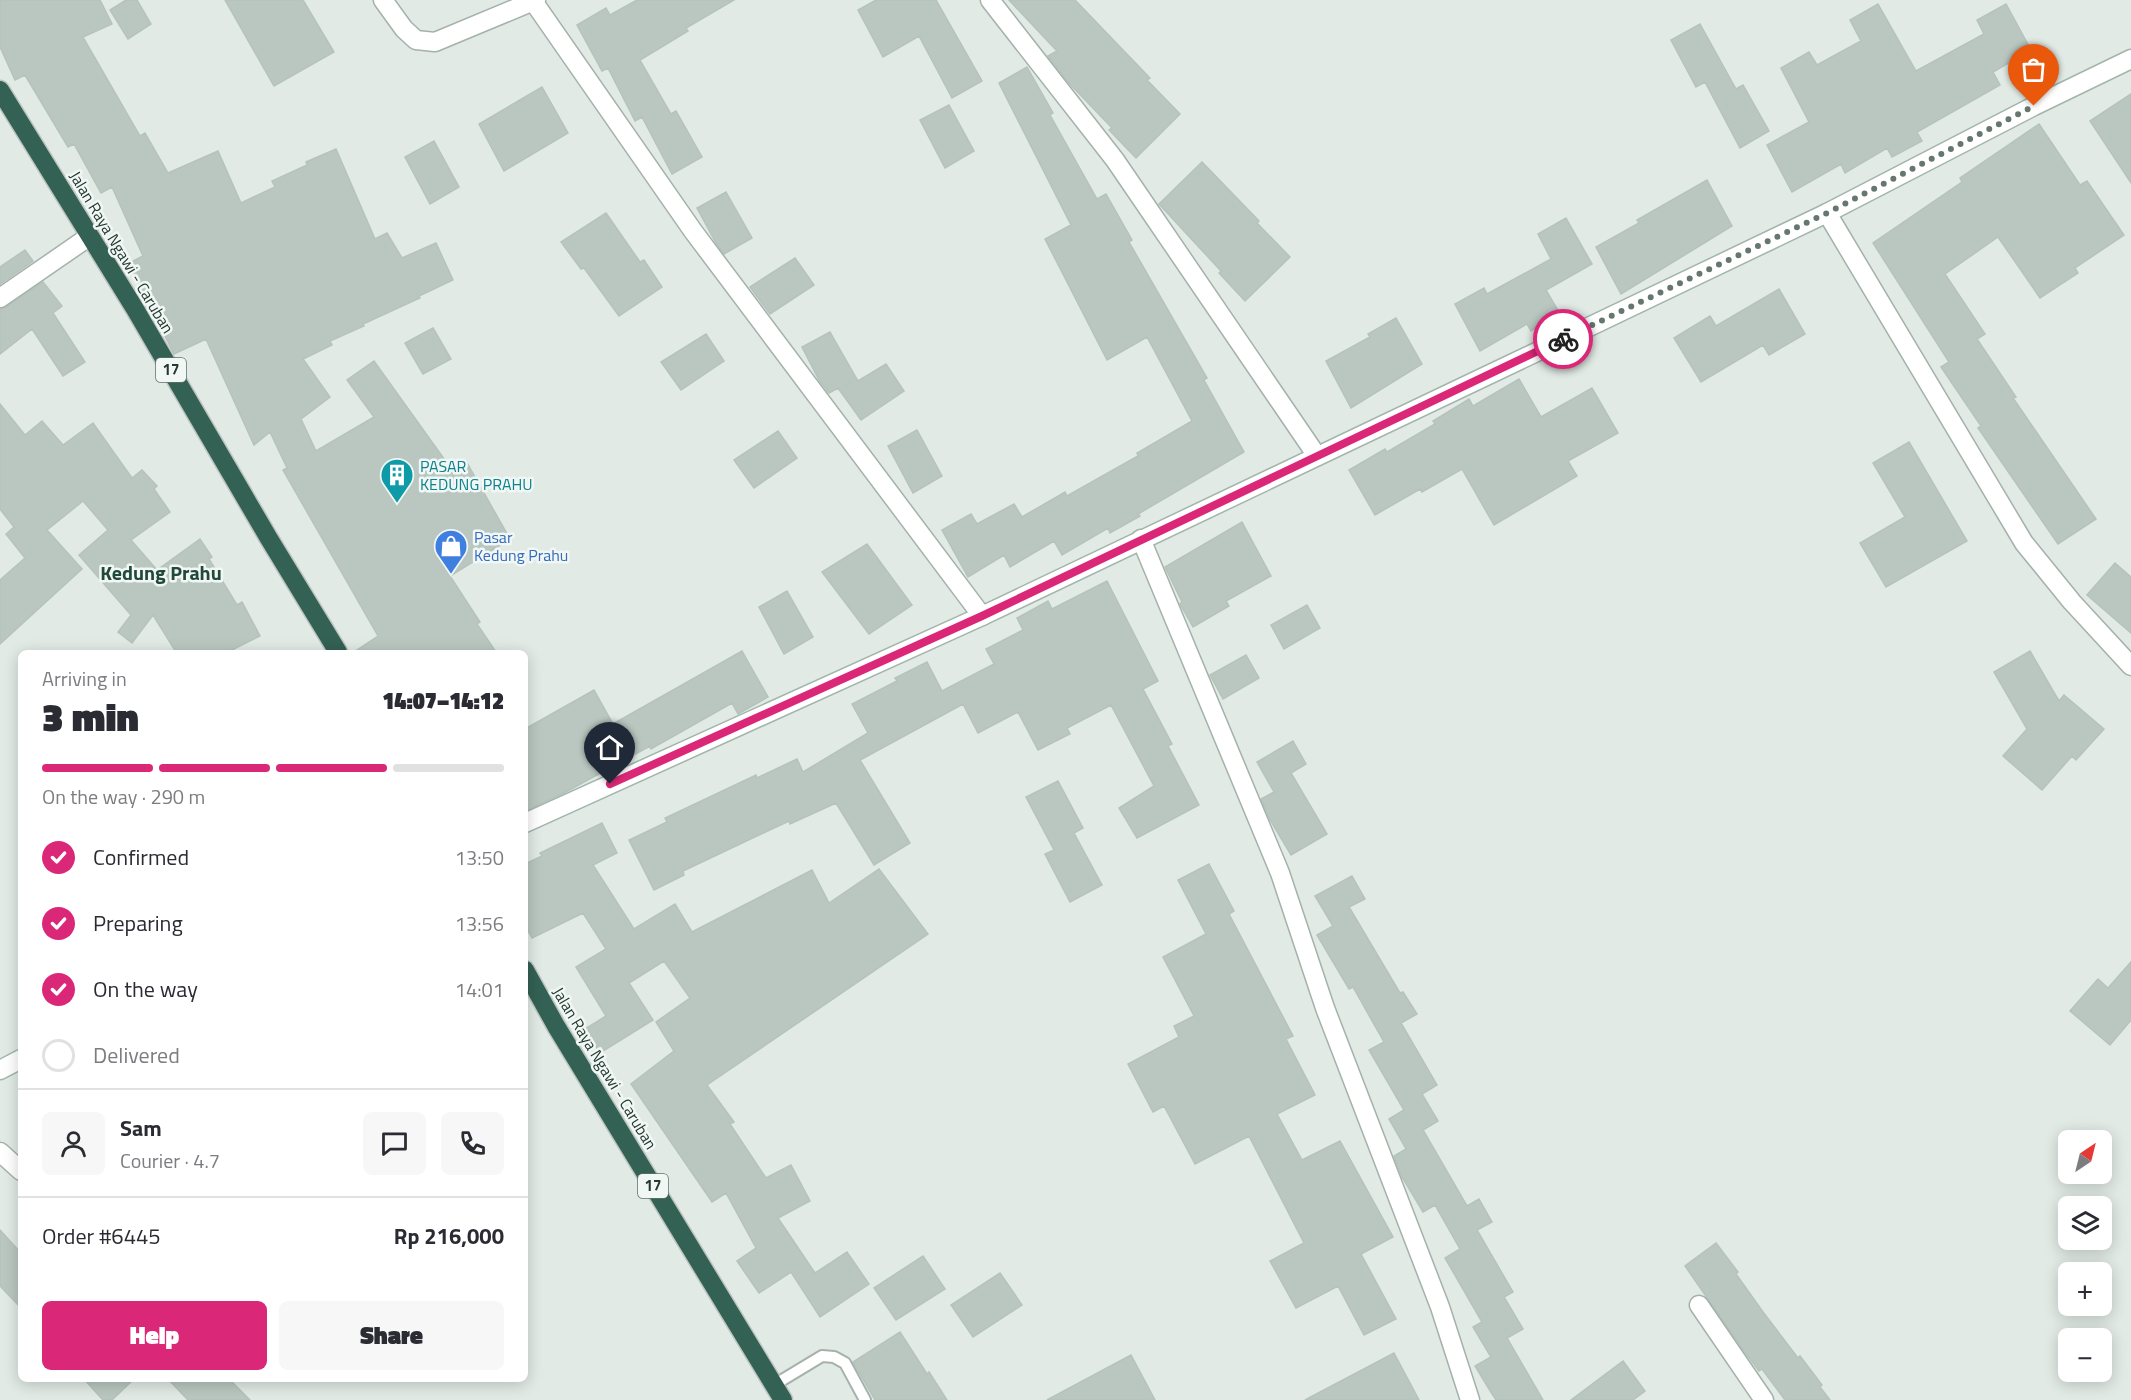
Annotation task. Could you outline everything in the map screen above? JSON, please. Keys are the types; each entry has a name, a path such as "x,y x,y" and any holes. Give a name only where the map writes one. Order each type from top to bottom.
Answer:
{"highway":[{"name":"Jalan Raya Ngawi - Caruban","path":"0,90 90,236 337,650"},
{"name":"Jalan Raya Ngawi - Caruban","path":"528,975 556,1026 778,1392"}],"street":[{"path":"383,0 404,29 416,40 435,42 535,1 693,231 982,616"},
{"path":"990,0 1115,160 1317,456"},
{"path":"528,823 717,734 982,616 1827,213 2034,106 2131,59"},
{"path":"1827,213 2024,543 2072,602 2131,666"},
{"path":"0,298 90,236"},
{"path":"1142,539 1280,873 1325,1008 1440,1307 1470,1400"},
{"path":"0,1070 18,1061"},
{"path":"0,1152 18,1168"},
{"path":"1699,1305 1764,1400"}],"lane":[{"path":"778,1392 822,1356 834,1357 845,1363 865,1400"}],"building":[{"path":"0,0 100,0 112,24 83,37 140,136 145,133 168,173 218,151 241,203 275,187 272,181 336,149 375,239 387,233 402,258 436,243 453,280 330,341 332,345 303,359 330,397 301,419 316,451 374,417 347,380 374,361 452,470 466,461 510,539 450,576 480,622 477,624 495,650 357,650 378,636 283,470 287,468 270,432 254,445 206,339 174,354 129,263 143,256 112,187 101,193 74,144 68,147 25,75 15,80 0,47"},
{"path":"126,0 137,0 151,24 128,39 110,10"},
{"path":"225,0 303,0 334,52 274,86"},
{"path":"637,0 734,0 686,28 688,31 640,60 671,114 676,111 702,157 672,174 642,117 635,121 608,68 602,71 577,25 606,8 610,15"},
{"path":"876,0 936,0 982,81 952,98 919,36 883,57 858,10"},
{"path":"1009,0 1075,0 1150,78 1147,80 1180,114 1136,158 1109,130 1112,128 1069,83 1048,56 1057,51"},
{"path":"1878,4 1916,71 1984,34 1977,20 2006,4 2031,50 1993,72 2000,85 1917,132 1922,141 1892,157 1887,148 1845,173 1841,164 1792,192 1767,145 1809,122 1781,68 1809,52 1817,65 1861,41 1850,20"},
{"path":"1700,24 1736,89 1743,85 1769,131 1740,148 1705,82 1696,87 1671,40"},
{"path":"1027,67 1053,113 1050,115 1097,199 1106,194 1132,240 1129,242 1207,378 1204,380 1244,452 1110,533 1108,528 1062,555 1054,541 1010,567 1004,555 968,577 942,530 971,514 977,524 1014,504 1022,517 1065,492 1067,496 1138,456 1137,453 1192,421 1147,337 1107,360 1045,239 1071,225 999,83"},
{"path":"542,87 568,133 504,171 479,124"},
{"path":"2131,94 2131,183 2090,121"},
{"path":"949,105 974,151 945,168 920,120"},
{"path":"2039,124 2080,185 2087,181 2124,235 2075,268 2078,273 2040,298 1998,237 1945,274 1985,334 1977,339 2016,397 2013,398 2096,519 2058,544 1978,428 1981,426 1941,367 1949,362 1873,243 1962,182 1960,178"},
{"path":"434,141 459,187 430,204 405,157"},
{"path":"1202,162 1290,257 1245,301 1219,273 1221,271 1159,204"},
{"path":"1707,180 1732,226 1621,294 1596,247 1639,223 1637,220"},
{"path":"726,192 752,238 724,254 697,208"},
{"path":"606,213 640,262 644,260 662,287 619,316 584,268 581,269 561,242"},
{"path":"1566,218 1592,264 1546,290 1560,314 1531,331 1527,324 1480,351 1455,304 1484,288 1487,294 1551,259 1538,234"},
{"path":"25,250 33,261 0,284 0,267"},
{"path":"795,258 814,285 770,314 750,287"},
{"path":"43,282 62,306 53,313 85,362 63,376 32,329 0,354 0,309"},
{"path":"1779,289 1805,334 1769,355 1763,345 1701,382 1674,338 1710,316 1716,326"},
{"path":"1396,318 1422,364 1351,408 1326,361 1370,337 1368,334"},
{"path":"433,328 451,359 423,374 405,343"},
{"path":"830,332 858,381 886,364 904,391 861,420 838,388 829,393 819,380 802,347"},
{"path":"706,334 724,361 681,390 661,362"},
{"path":"1519,379 1541,417 1592,388 1618,433 1568,461 1577,476 1494,525 1462,469 1422,492 1420,489 1375,515 1349,470 1385,449 1387,452 1435,424 1433,421 1469,399 1473,406"},
{"path":"0,404 25,435 42,421 63,445 93,423 132,478 142,470 157,486 154,489 170,512 131,540 157,570 200,539 212,557 209,559 237,605 242,602 260,636 232,650 175,650 153,615 132,643 118,632 131,615 79,555 108,530 83,501 47,530 82,569 0,644 0,580 25,558 6,534 14,527 0,509"},
{"path":"917,430 942,476 913,493 888,446"},
{"path":"778,431 797,458 754,488 734,460"},
{"path":"1909,442 1967,541 1886,587 1860,543 1905,517 1873,463"},
{"path":"1242,522 1271,576 1226,601 1229,606 1193,627 1180,604 1182,602 1165,567"},
{"path":"867,544 912,605 869,634 822,572"},
{"path":"2115,563 2131,577 2131,633 2087,595"},
{"path":"1107,581 1158,681 1143,689 1172,744 1168,746 1199,805 1137,838 1119,808 1154,786 1111,705 1067,728 1070,734 1038,750 1018,712 978,733 963,704 860,760 910,843 874,865 836,803 790,824 789,821 683,871 684,875 654,890 629,840 667,822 665,818 756,775 757,778 797,759 803,772 868,733 852,704 897,681 895,678 927,662 942,691 994,664 986,649 1023,630 1017,618 1048,601 1052,609"},
{"path":"787,591 813,637 784,654 759,607"},
{"path":"1307,605 1320,628 1284,649 1271,625"},
{"path":"742,651 768,697 738,714 732,703 651,749 650,746 564,793 528,810 528,727 594,690 613,724"},
{"path":"2030,651 2059,701 2064,695 2104,729 2076,760 2072,756 2042,790 2003,756 2027,729 1994,672"},
{"path":"1246,655 1259,678 1223,699 1210,675"},
{"path":"1293,741 1306,764 1291,773 1327,834 1291,855 1269,818 1261,799 1274,792 1257,762"},
{"path":"1058,781 1083,828 1074,833 1102,885 1070,902 1045,854 1054,850 1026,797"},
{"path":"602,823 617,853 593,865 634,929 675,904 692,932 812,870 829,903 879,869 928,934 707,1085 734,1122 730,1124 766,1178 791,1165 810,1201 778,1218 815,1273 847,1252 869,1284 820,1317 791,1272 759,1293 737,1261 756,1248 726,1193 712,1202 631,1084 674,1051 656,1022 690,998 664,961 629,983 653,1020 600,1053 585,1029 606,1016 576,967 606,949 583,913 532,938 528,931 528,863 542,856 540,853"},
{"path":"1209,864 1234,911 1229,914 1293,1036 1286,1039 1315,1095 1277,1114 1302,1160 1340,1141 1393,1237 1361,1254 1396,1319 1364,1335 1338,1286 1296,1308 1270,1261 1304,1243 1249,1136 1195,1164 1164,1106 1153,1112 1128,1064 1179,1037 1174,1026 1194,1016 1163,957 1206,934 1178,880"},
{"path":"1352,876 1365,899 1349,907 1400,993 1403,992 1417,1014 1401,1023 1437,1085 1422,1094 1438,1121 1423,1130 1467,1206 1479,1199 1492,1222 1477,1230 1513,1292 1504,1297 1523,1329 1507,1338 1543,1400 1496,1400 1489,1389 1475,1366 1491,1357 1473,1327 1482,1322 1445,1258 1460,1249 1435,1205 1423,1212 1402,1177 1394,1156 1406,1149 1389,1119 1404,1110 1369,1050 1384,1042 1353,987 1349,989 1317,935 1333,926 1315,896"},
{"path":"2131,962 2131,1020 2110,1045 2070,1011 2098,979 2108,988"},
{"path":"0,1230 18,1250 18,1305 0,1286"},
{"path":"1716,1243 1738,1272 1736,1274 1763,1312 1798,1358 1800,1356 1822,1385 1820,1387 1830,1400 1785,1400 1762,1369 1759,1371 1744,1351 1685,1266"},
{"path":"923,1256 945,1289 896,1320 874,1288"},
{"path":"1000,1273 1022,1305 973,1337 951,1305"},
{"path":"900,1332 947,1400 875,1400 853,1362"},
{"path":"1394,1353 1419,1400 1305,1400"},
{"path":"1131,1355 1155,1400 1047,1400"},
{"path":"1623,1361 1645,1391 1633,1400 1571,1400"},
{"path":"87,1382 131,1382 112,1400 103,1400"},
{"path":"171,1382 232,1382 250,1400 188,1400"}],"way so far":[{"path":"1563,339 1827,213 2034,106"}],"place":[{"name":"PASAR KEDUNG PRAHU","path":"397,504"},
{"name":"Pasar Kedung Prahu","path":"451,575"}],"district":[{"name":"Kedung Prahu","path":"161,573"}],"route":[{"path":"610,784 982,616 1563,339"}]}
